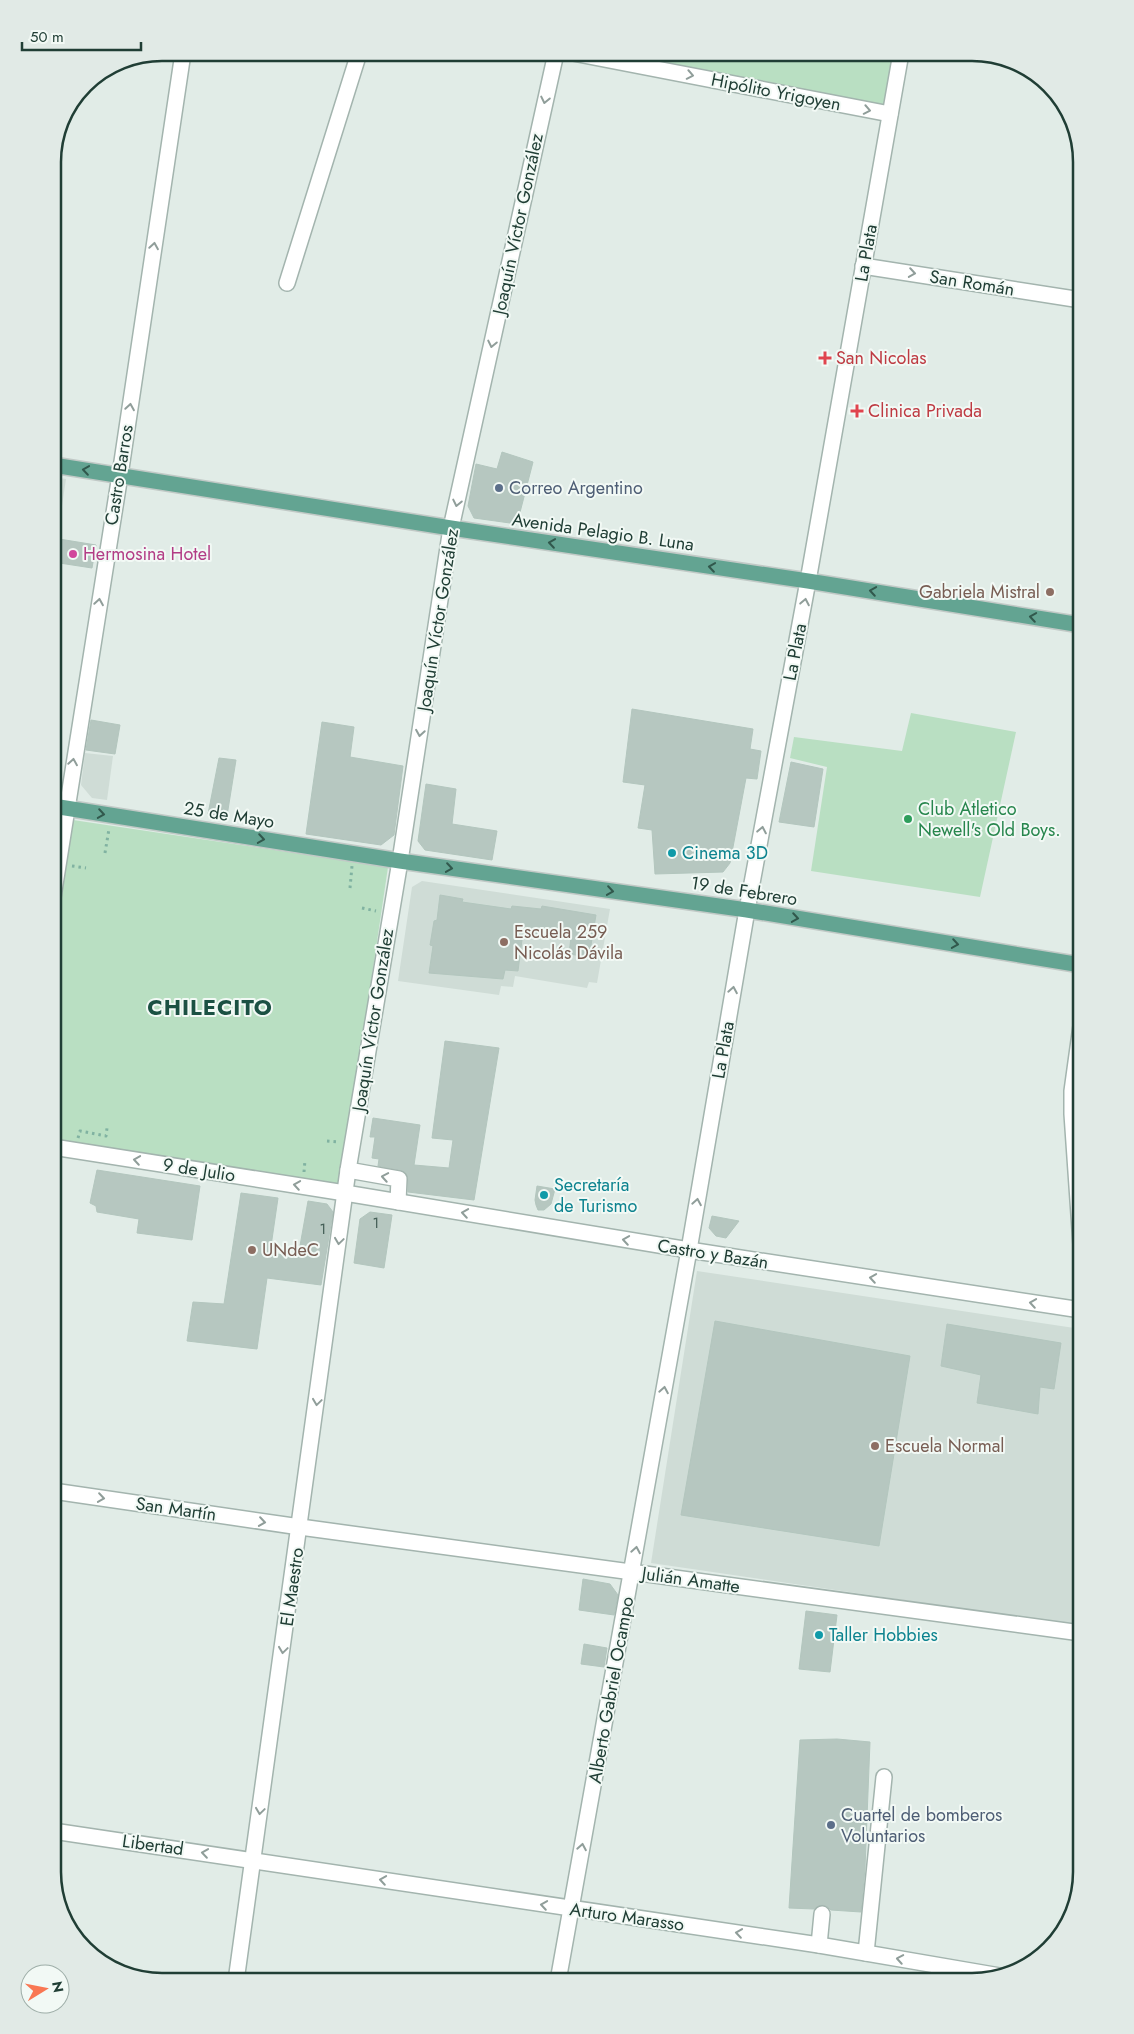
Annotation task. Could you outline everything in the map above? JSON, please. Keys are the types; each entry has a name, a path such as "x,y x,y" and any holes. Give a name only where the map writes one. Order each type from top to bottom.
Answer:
{"main road":[{"name":"Avenida Pelagio B. Luna","path":"61,466 1073,624"},
{"name":"25 de Mayo","path":"61,807 400,862"},
{"name":"19 de Febrero","path":"400,862 747,910 1073,963"}],"street":[{"name":"Castro Barros","path":"61,796 120,475 182,61"},
{"path":"287,284 356,61"},
{"name":"Joaquín Víctor González","path":"345,1193 400,862 452,528 554,61"},
{"name":"Hipólito Yrigoyen","path":"615,61 890,114"},
{"name":"La Plata","path":"689,1250 747,910 808,581 900,61"},
{"name":"San Román","path":"863,266 1073,299"},
{"path":"1073,1084 1073,1127"},
{"name":"9 de Julio","path":"61,1148 345,1193"},
{"path":"348,1170 399,1179 398,1202"},
{"name":"Castro y Bazán","path":"345,1193 689,1250 1073,1309"},
{"name":"El Maestro","path":"237,1973 345,1193"},
{"name":"Alberto Gabriel Ocampo","path":"559,1973 689,1250"},
{"name":"San Martín","path":"61,1492 300,1527"},
{"name":"Julián Amatte","path":"300,1527 1073,1632"},
{"path":"866,1953 884,1777"},
{"name":"Libertad","path":"61,1832 253,1860"},
{"name":"Arturo Marasso","path":"253,1860 819,1945 866,1953 949,1973"},
{"path":"819,1945 822,1914"}],"path":[{"path":"106,853 110,815"},
{"path":"350,888 354,854"}],"shaded area":[{"path":"61,478 66,479 61,512"},
{"path":"85,753 113,756 107,800 92,798 81,785"},
{"name":"Escuela 259 Nicolás Dávila","path":"422,881 610,909 597,983 589,982 587,988 515,976 513,987 501,986 499,995 398,981 412,887"},
{"name":"Escuela Normal","path":"697,1271 1073,1328 1073,1625 651,1563"}],"green space":[{"path":"639,61 892,61 884,105"},
{"name":"Club Atletico Newell's Old Boys.","path":"911,713 1016,732 980,897 811,871 827,767 790,758 794,737 902,751"},
{"path":"73,820 388,867 341,1185 61,1142 61,902"}],"building":[{"name":"Correo Argentino","path":"502,452 533,462 517,524 474,518 468,506 476,464 497,469"},
{"name":"Hermosina Hotel","path":"61,539 96,545 92,568 61,563"},
{"path":"632,709 753,729 750,749 761,751 757,779 746,778 730,863 723,872 655,874 652,830 638,828 645,785 623,782"},
{"path":"91,720 120,725 115,754 86,750"},
{"path":"322,722 354,727 350,757 403,766 394,835 381,845 306,834"},
{"path":"219,758 236,760 227,816 208,814"},
{"path":"791,762 823,769 814,827 779,822"},
{"path":"426,784 456,789 452,824 497,831 492,860 425,850 418,841"},
{"path":"440,895 463,899 462,902 511,909 512,906 541,909 542,906 596,915 589,957 569,954 571,937 523,932 518,971 505,970 503,979 429,973 433,946 430,945 434,921 437,920"},
{"path":"445,1041 499,1048 474,1200 408,1192 408,1179 405,1172 378,1166 379,1159 372,1158 375,1137 370,1137 373,1118 420,1125 414,1165 449,1168 453,1140 432,1138"},
{"path":"97,1170 200,1186 192,1240 137,1233 139,1219 97,1212 96,1206 90,1203"},
{"name":"Secretaría de Turismo","path":"537,1186 555,1189 551,1204 544,1210 538,1210 536,1205"},
{"name":"UNdeC","path":"241,1193 278,1198 270,1253 298,1257 308,1201 327,1204 333,1212 321,1285 267,1278 257,1349 187,1341 193,1302 224,1304"},
{"path":"370,1212 392,1215 384,1268 354,1263 360,1219"},
{"path":"712,1216 739,1221 726,1238 716,1236 709,1228"},
{"path":"715,1321 910,1356 879,1546 681,1515"},
{"path":"947,1324 1061,1343 1054,1389 1040,1387 1038,1414 977,1403 981,1375 941,1366"},
{"path":"583,1579 610,1584 618,1595 614,1615 579,1610"},
{"name":"Taller Hobbies","path":"806,1611 837,1615 830,1672 799,1669"},
{"path":"584,1644 607,1648 604,1667 581,1664"},
{"name":"Cuartel de bomberos Voluntarios","path":"837,1739 870,1742 865,1868 861,1912 831,1910 827,1906 822,1905 814,1909 789,1908 800,1740"}],"place":[{"name":"San Nicolas","path":"825,358"},
{"name":"Clinica Privada","path":"857,411"},
{"name":"Correo Argentino","path":"499,488"},
{"name":"Hermosina Hotel","path":"73,554"},
{"name":"Gabriela Mistral","path":"1050,592"},
{"name":"Club Atletico Newell's Old Boys.","path":"908,819"},
{"name":"Cinema 3D","path":"672,853"},
{"name":"Escuela 259 Nicolás Dávila","path":"504,942"},
{"name":"Secretaría de Turismo","path":"544,1195"},
{"name":"UNdeC","path":"252,1250"},
{"name":"Escuela Normal","path":"875,1446"},
{"name":"Taller Hobbies","path":"819,1635"},
{"name":"Cuartel de bomberos Voluntarios","path":"831,1825"}],"district":[{"name":"CHILECITO","path":"210,1007"}]}
